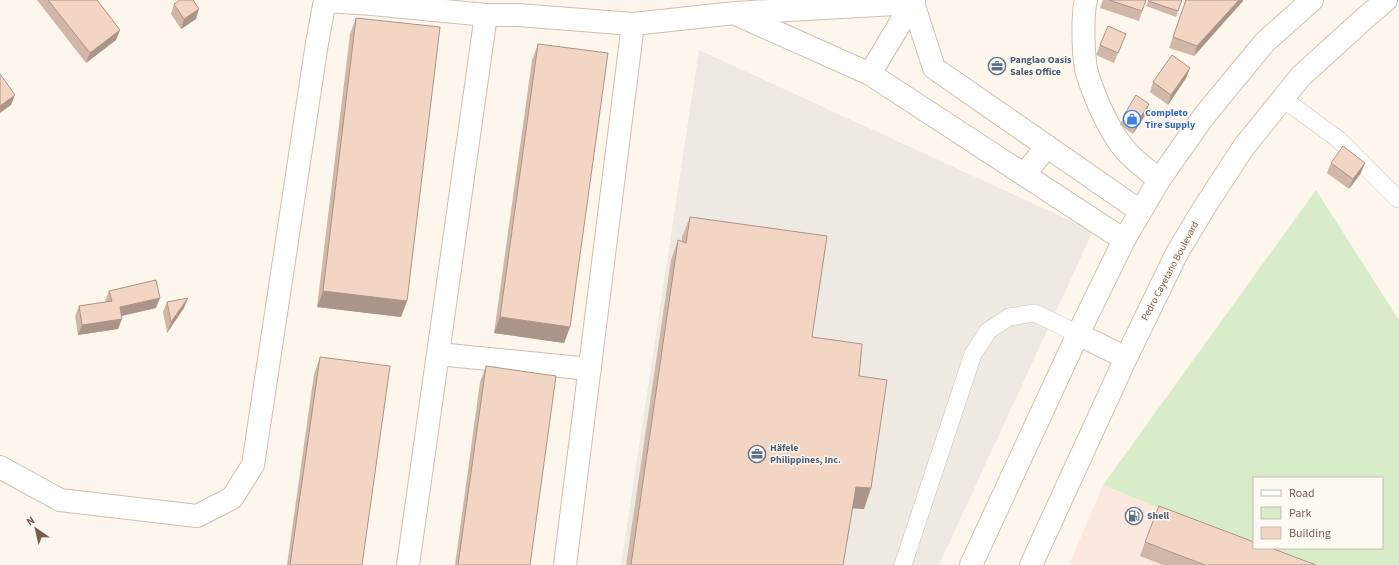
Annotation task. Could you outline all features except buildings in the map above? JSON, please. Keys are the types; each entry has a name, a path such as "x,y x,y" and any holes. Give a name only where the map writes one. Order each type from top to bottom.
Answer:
{"street":[{"path":"0,467 60,500 197,516 232,498 253,465 317,43 325,0 486,15 518,15 634,24 735,13 913,1"},
{"path":"1086,0 1084,7 1084,42 1087,72 1102,109 1119,142 1135,160 1159,180"},
{"path":"971,565 1078,334 1124,240 1140,211 1159,180 1204,116 1265,42 1312,0"},
{"name":"Pedro Cayetano Boulevard","path":"1032,565 1126,358 1177,253 1204,208 1243,148 1301,76 1386,0"},
{"path":"913,1 934,68 1140,211"},
{"path":"870,74 913,1"},
{"path":"735,13 870,74 1124,240"},
{"path":"408,565 486,15"},
{"path":"565,565 634,24"},
{"path":"1024,175 1047,146"},
{"path":"1078,334 1126,358"},
{"path":"438,354 590,369"}],"lane":[{"path":"1283,99 1338,140 1398,199"},
{"path":"903,565 973,354 988,331 1009,317 1035,314 1078,334"}],"shaded area":[{"path":"699,50 1093,231 939,565 621,565"},
{"name":"Shell","path":"1103,485 1253,548 1253,549 1257,549 1298,565 1069,565"}],"green space":[{"path":"1316,190 1399,320 1399,565 1298,565 1258,549 1383,549 1383,477 1253,477 1253,547 1103,485"}],"place":[{"name":"Panglao Oasis Sales Office","path":"997,66"},
{"name":"Completo Tire Supply","path":"1132,119"},
{"name":"Häfele Philippines, Inc.","path":"757,454"},
{"name":"Shell","path":"1134,516"}]}
